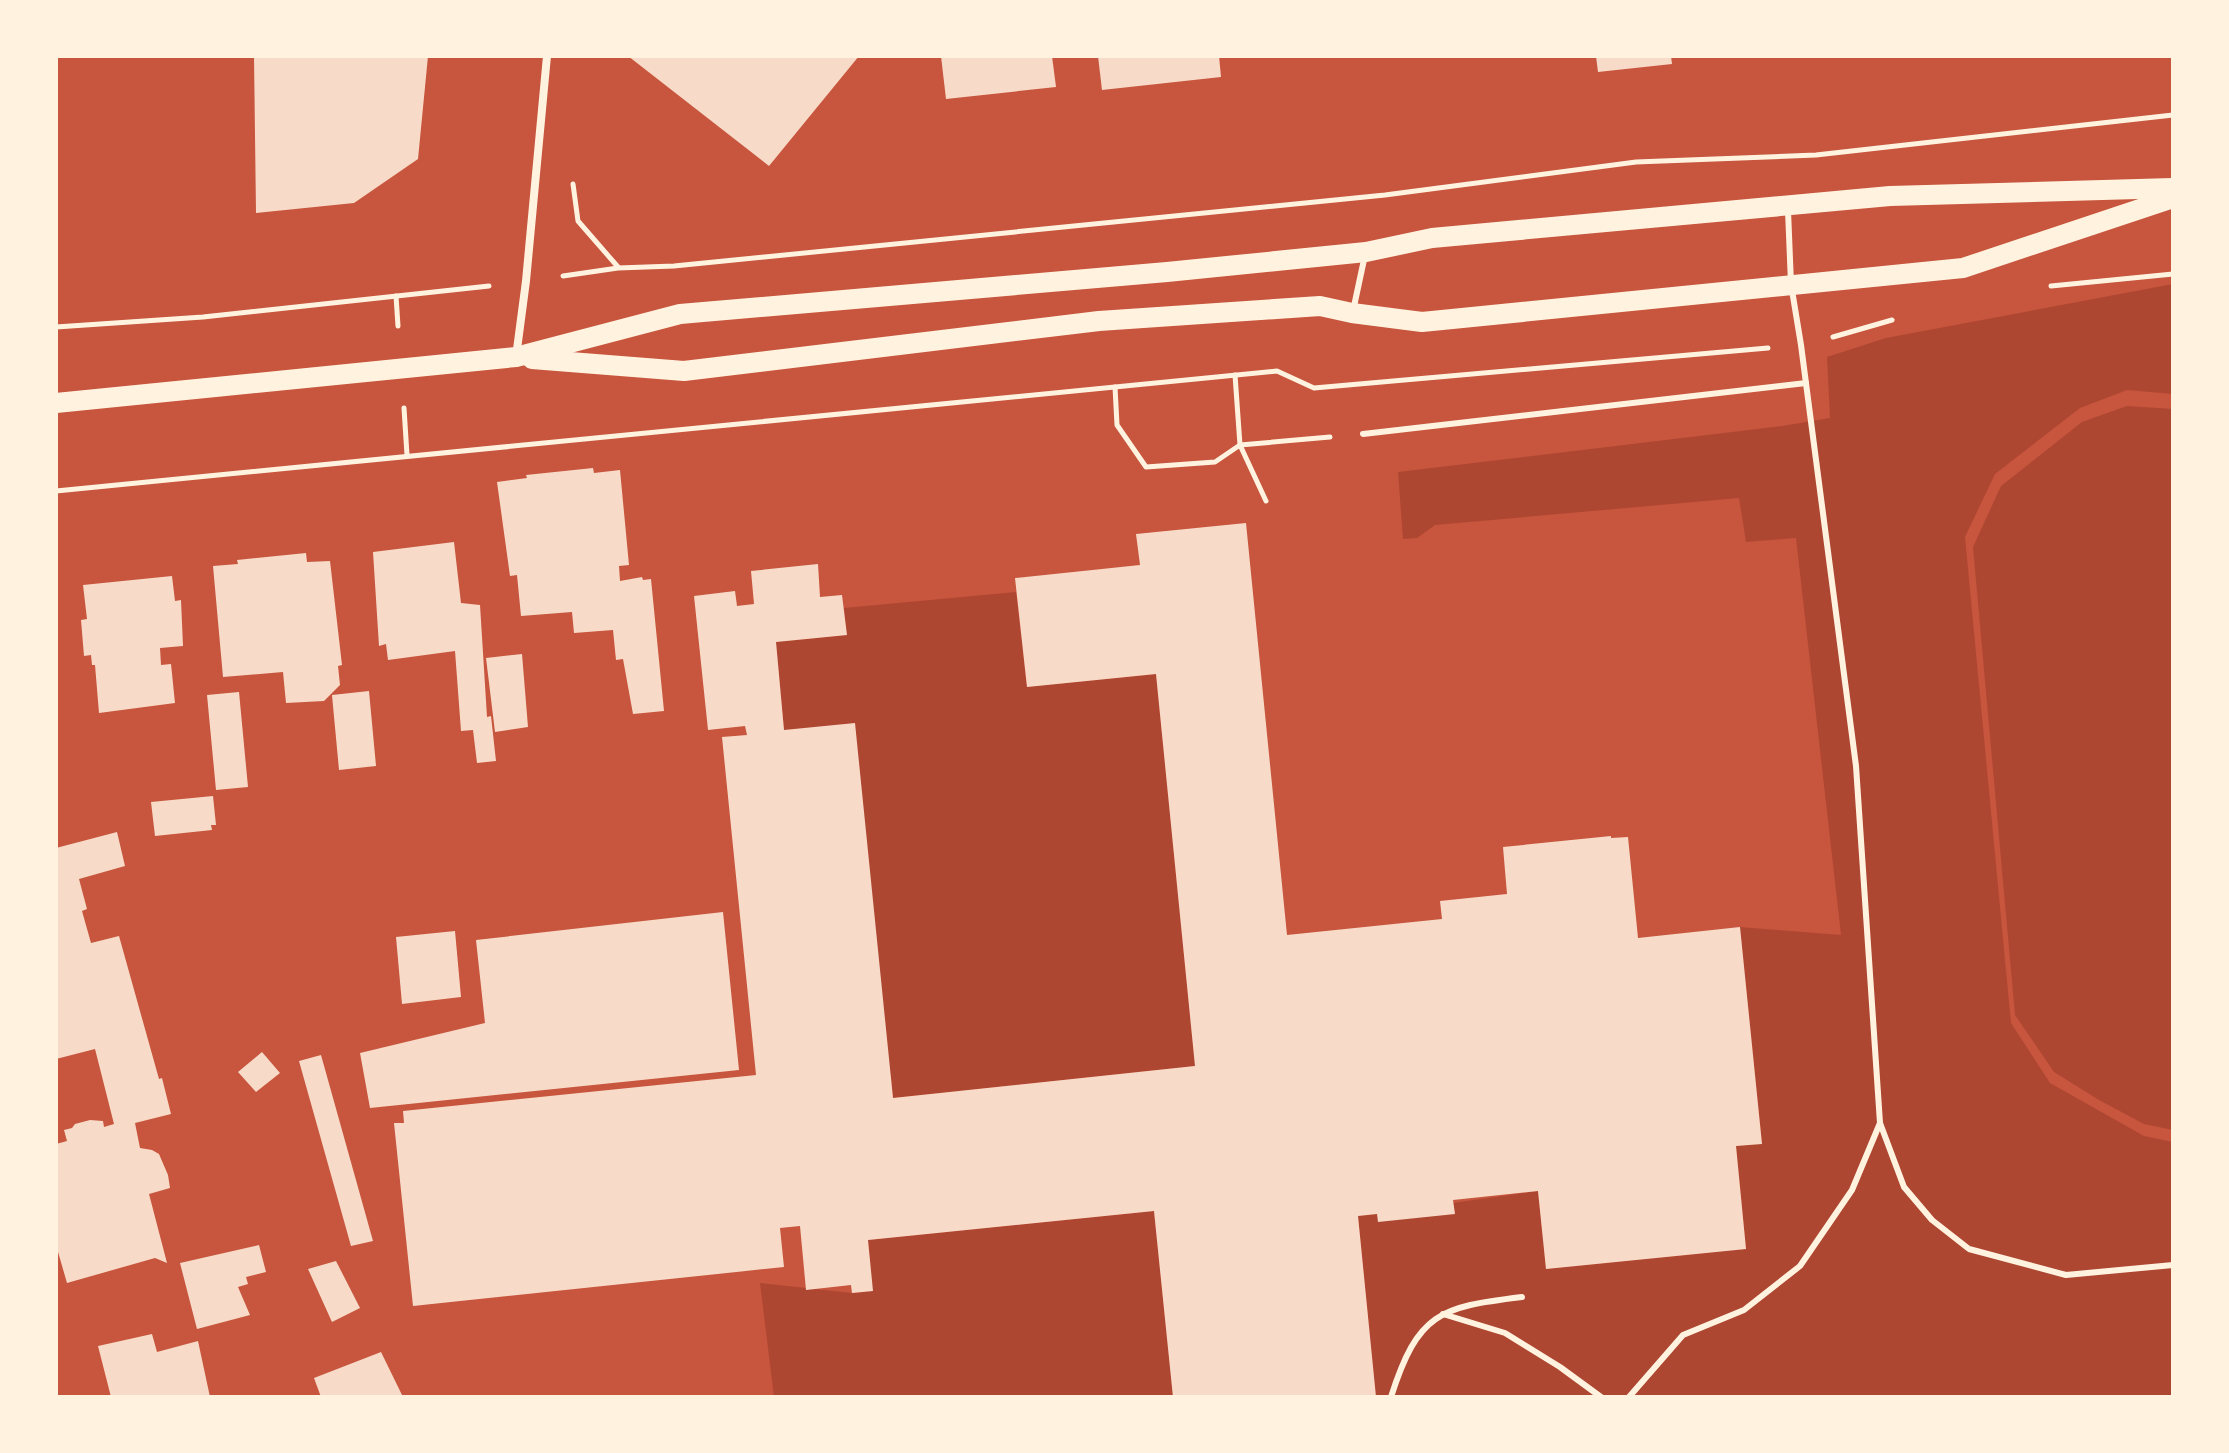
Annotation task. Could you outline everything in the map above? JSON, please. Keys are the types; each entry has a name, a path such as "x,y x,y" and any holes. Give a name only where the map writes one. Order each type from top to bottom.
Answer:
{"main road":[{"path":"56,403 516,357 680,314 1167,272 1366,252 1432,238 1890,196 2173,188"},
{"path":"516,357 684,371 1099,321 1320,306 1422,322 1963,268 2173,198"}],"street":[{"path":"516,357 547,56"}],"lane":[{"path":"1788,206 1791,284 1856,766 1880,1123 1904,1187 1932,1220 1969,1249 2066,1275 2173,1265"},
{"path":"1352,313 1366,252"},
{"path":"1363,434 1806,383"},
{"path":"1629,1397 1683,1335 1744,1310 1800,1266 1852,1190 1880,1123"},
{"path":"1391,1397 1402,1364 1422,1330 1441,1314 1475,1303 1522,1297"},
{"path":"1441,1314 1505,1333 1601,1397"}],"path":[{"path":"573,182 578,221 618,268 674,266 1385,195 1636,162 1816,155 2173,115"},
{"path":"56,327 203,317 396,296"},
{"path":"1235,375 1240,445 1266,501"},
{"path":"1115,387 1117,425 1146,467 1215,462 1240,445 1363,434"},
{"path":"56,491 690,427"}],"shaded area":[{"path":"2173,284 2173,394 2127,390 2080,408 1995,474 1965,537 2011,1023 2050,1083 2144,1136 2173,1142 2173,1397 1376,1397 1358,1216 1538,1191 1546,1269 1746,1249 1736,1146 1762,1143 1740,927 1841,935 1796,538 1746,542 1739,498 1435,525 1417,538 1403,539 1398,472 1830,418 1827,357 1886,338"},
{"path":"2127,406 2173,409 2173,1130 2144,1124 2054,1072 2015,1015 1973,547 2001,486 2082,422"},
{"path":"1016,592 1027,687 1156,674 1195,1066 893,1098 891,1077 784,730 776,642 846,635 844,608"},
{"path":"1154,1211 1173,1397 774,1397 760,1283 852,1293 872,1291 868,1240"}],"building":[{"path":"254,56 428,56 418,159 354,203 256,213"},
{"path":"628,56 859,56 769,166"},
{"path":"941,56 1052,56 1056,87 946,99"},
{"path":"1098,56 1219,56 1221,77 1102,90"},
{"path":"1596,56 1671,56 1672,64 1598,72"},
{"path":"593,468 594,473 620,470 629,565 619,566 620,581 642,577 643,580 651,579 664,711 633,714 623,659 616,660 613,630 574,633 572,612 521,616 517,575 510,576 497,482 527,478 526,475"},
{"path":"1246,523 1287,935 1442,919 1440,901 1507,894 1503,847 1628,837 1638,938 1740,927 1762,1144 1736,1146 1746,1249 1546,1269 1538,1191 1453,1200 1455,1214 1378,1222 1377,1214 1358,1216 1376,1397 1173,1397 1154,1211 868,1240 873,1291 852,1293 851,1285 806,1290 800,1226 780,1228 784,1267 413,1306 394,1123 404,1123 403,1111 756,1075 722,737 747,735 745,726 708,730 694,596 735,591 737,606 754,604 751,571 818,564 820,597 842,595 847,635 776,642 784,730 855,723 893,1098 1195,1066 1156,674 1027,687 1015,578 1140,565 1136,534"},
{"path":"454,542 461,603 480,605 487,717 491,716 496,761 477,763 473,730 461,731 455,651 388,660 386,644 379,646 373,552"},
{"path":"306,553 307,562 330,561 342,665 338,666 340,685 324,701 286,703 283,672 223,677 213,566 238,564 237,560"},
{"path":"172,576 175,601 181,600 183,646 160,648 161,665 171,664 175,703 99,713 95,665 92,665 91,655 84,656 81,620 87,619 83,585"},
{"path":"522,654 528,727 495,732 486,658"},
{"path":"369,691 376,766 339,770 332,695"},
{"path":"239,692 248,787 216,790 207,695"},
{"path":"213,796 216,825 211,825 212,830 155,836 151,802"},
{"path":"117,832 125,866 79,879 87,909 82,911 91,943 119,936 171,1114 135,1123 140,1148 159,1154 168,1175 170,1188 149,1194 167,1263 155,1258 67,1283 56,1245 56,1144 67,1141 64,1130 75,1124 90,1120 103,1121 104,1127 114,1124 95,1049 56,1059 56,848"},
{"path":"723,912 739,1070 370,1108 360,1053 485,1023 476,940"},
{"path":"455,931 461,997 402,1004 396,937"},
{"path":"262,1052 280,1073 256,1092 238,1072"},
{"path":"321,1055 373,1241 351,1246 299,1061"},
{"path":"259,1245 266,1272 246,1277 248,1284 238,1287 250,1315 197,1329 180,1263"},
{"path":"336,1261 360,1308 332,1322 308,1269"},
{"path":"152,1334 157,1352 198,1341 210,1397 111,1397 98,1346"},
{"path":"381,1352 403,1397 321,1397 314,1378"}]}
